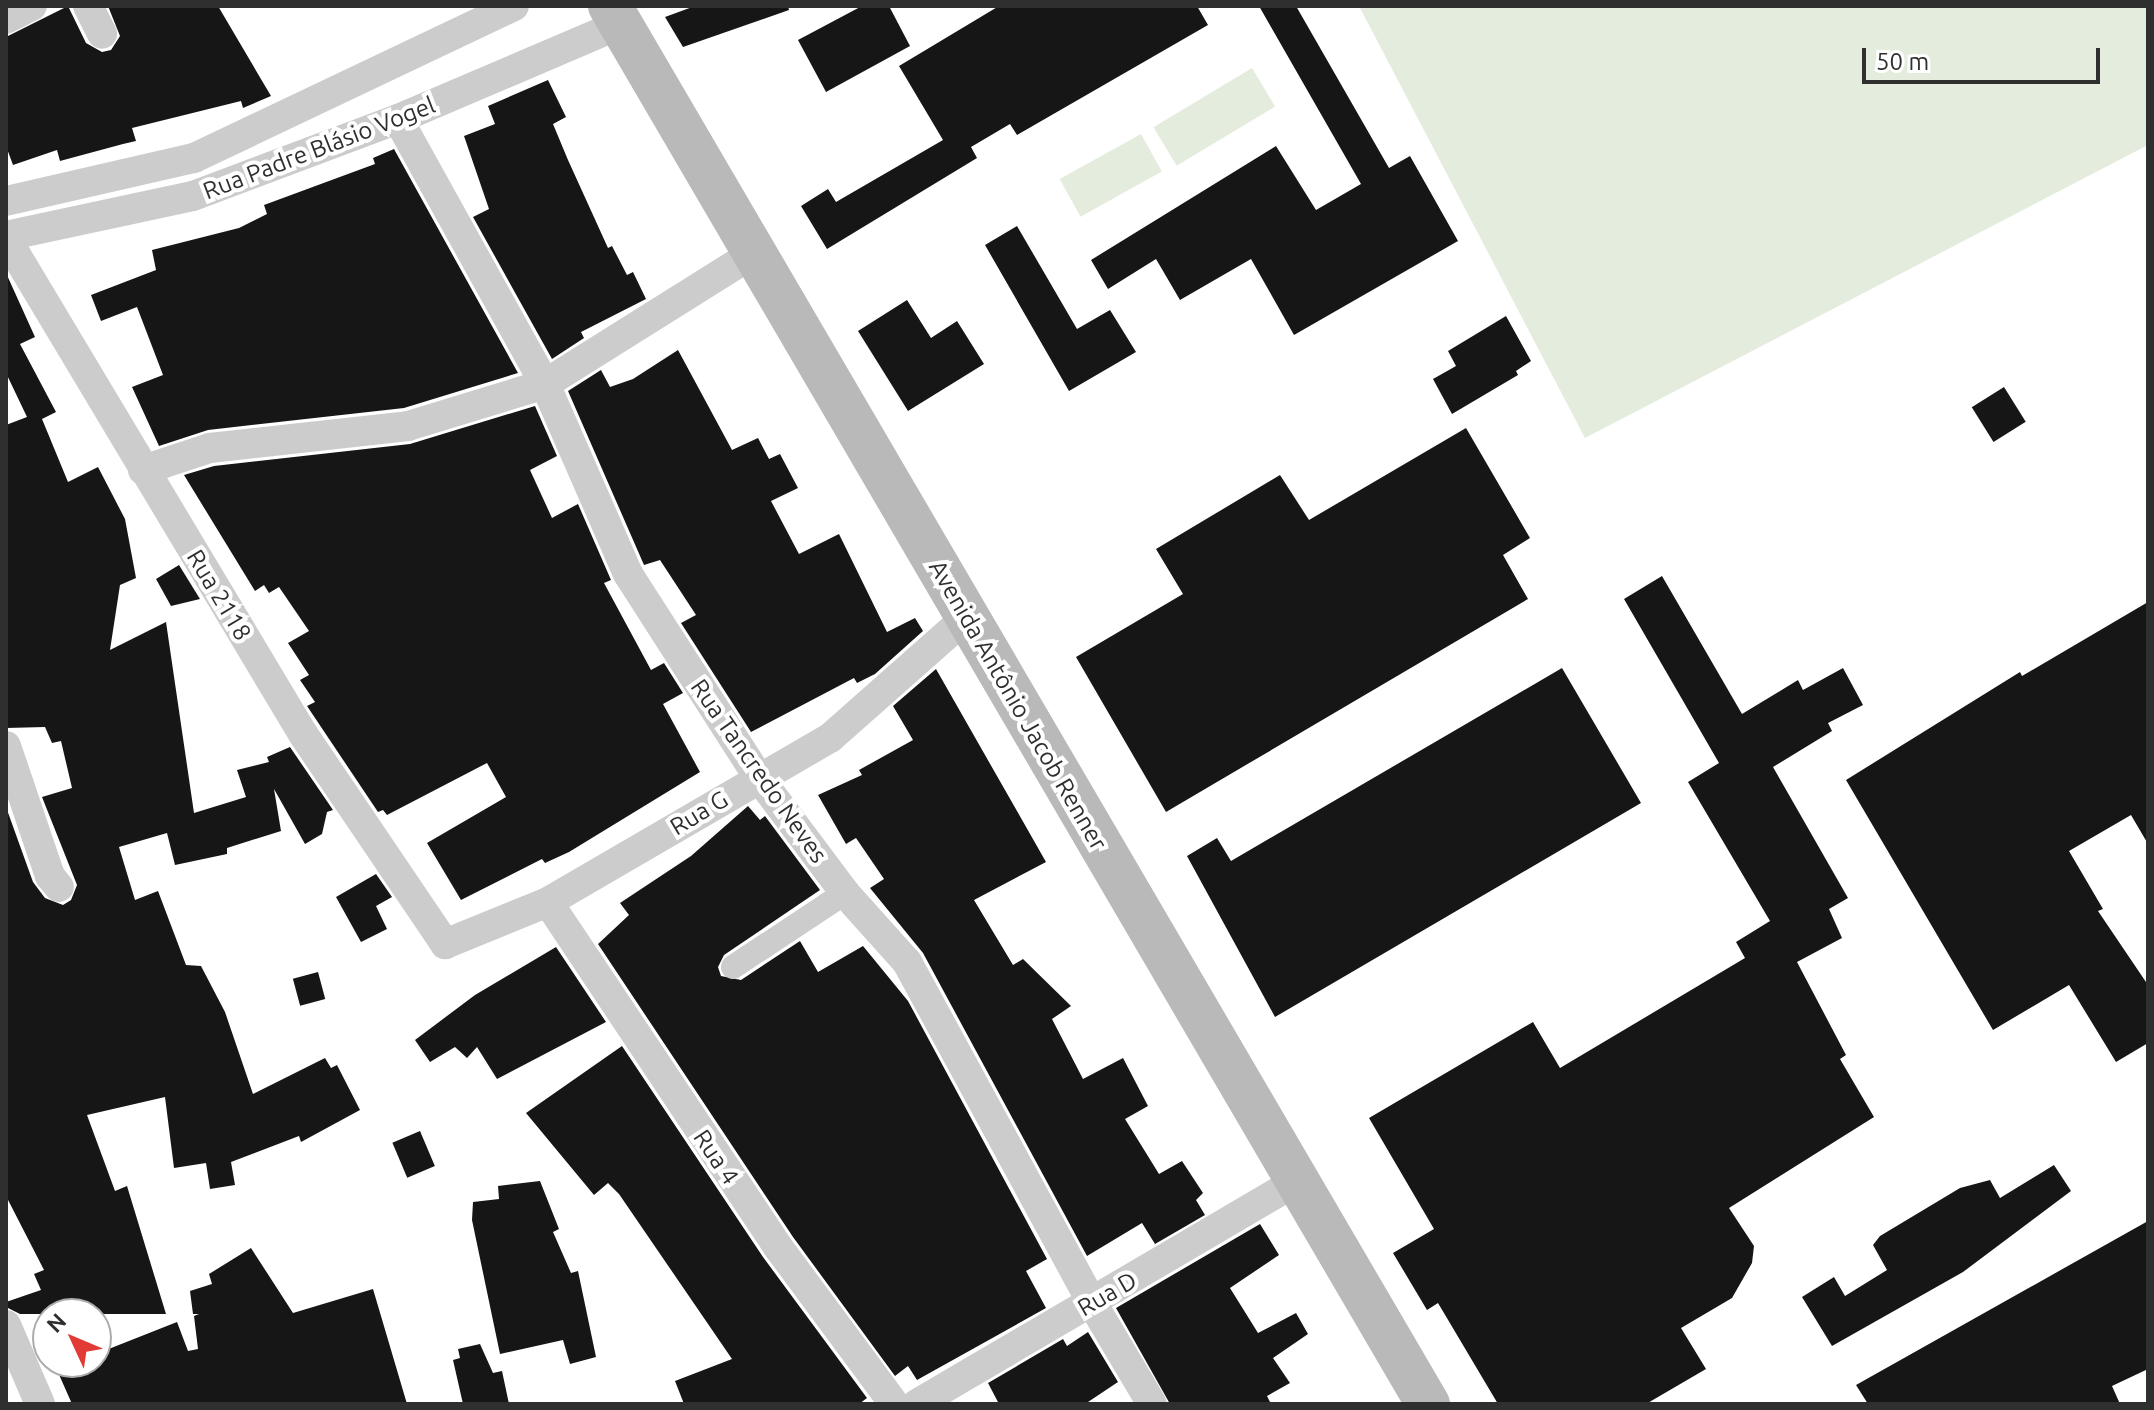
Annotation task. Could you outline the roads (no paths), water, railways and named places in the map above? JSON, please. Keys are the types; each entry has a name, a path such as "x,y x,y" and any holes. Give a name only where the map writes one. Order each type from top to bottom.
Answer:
{"main road":[{"name":"Avenida Antônio Jacob Renner","path":"615,15 1428,1404"}],"street":[{"path":"6,19 32,6"},
{"path":"88,6 102,34"},
{"name":"Rua Padre Blásio Vogel","path":"6,201 194,158 514,6"},
{"name":"Rua Padre Blásio Vogel","path":"6,237 193,196 398,119 615,15"},
{"name":"Rua Tancredo Neves","path":"398,119 545,384 628,574 759,778 845,893 907,962 1092,1303 1152,1404"},
{"name":"Rua 2118","path":"6,237 303,734 445,944"},
{"path":"143,470 210,448 408,426 545,384 754,253"},
{"name":"Rua G","path":"445,944 548,902 830,738 967,617"},
{"path":"6,746 50,876 59,887"},
{"path":"733,967 845,893"},
{"name":"Rua 4","path":"548,902 778,1247 894,1404"},
{"name":"Rua D","path":"917,1404 1296,1182"},
{"path":"10,1342 40,1404"}]}
